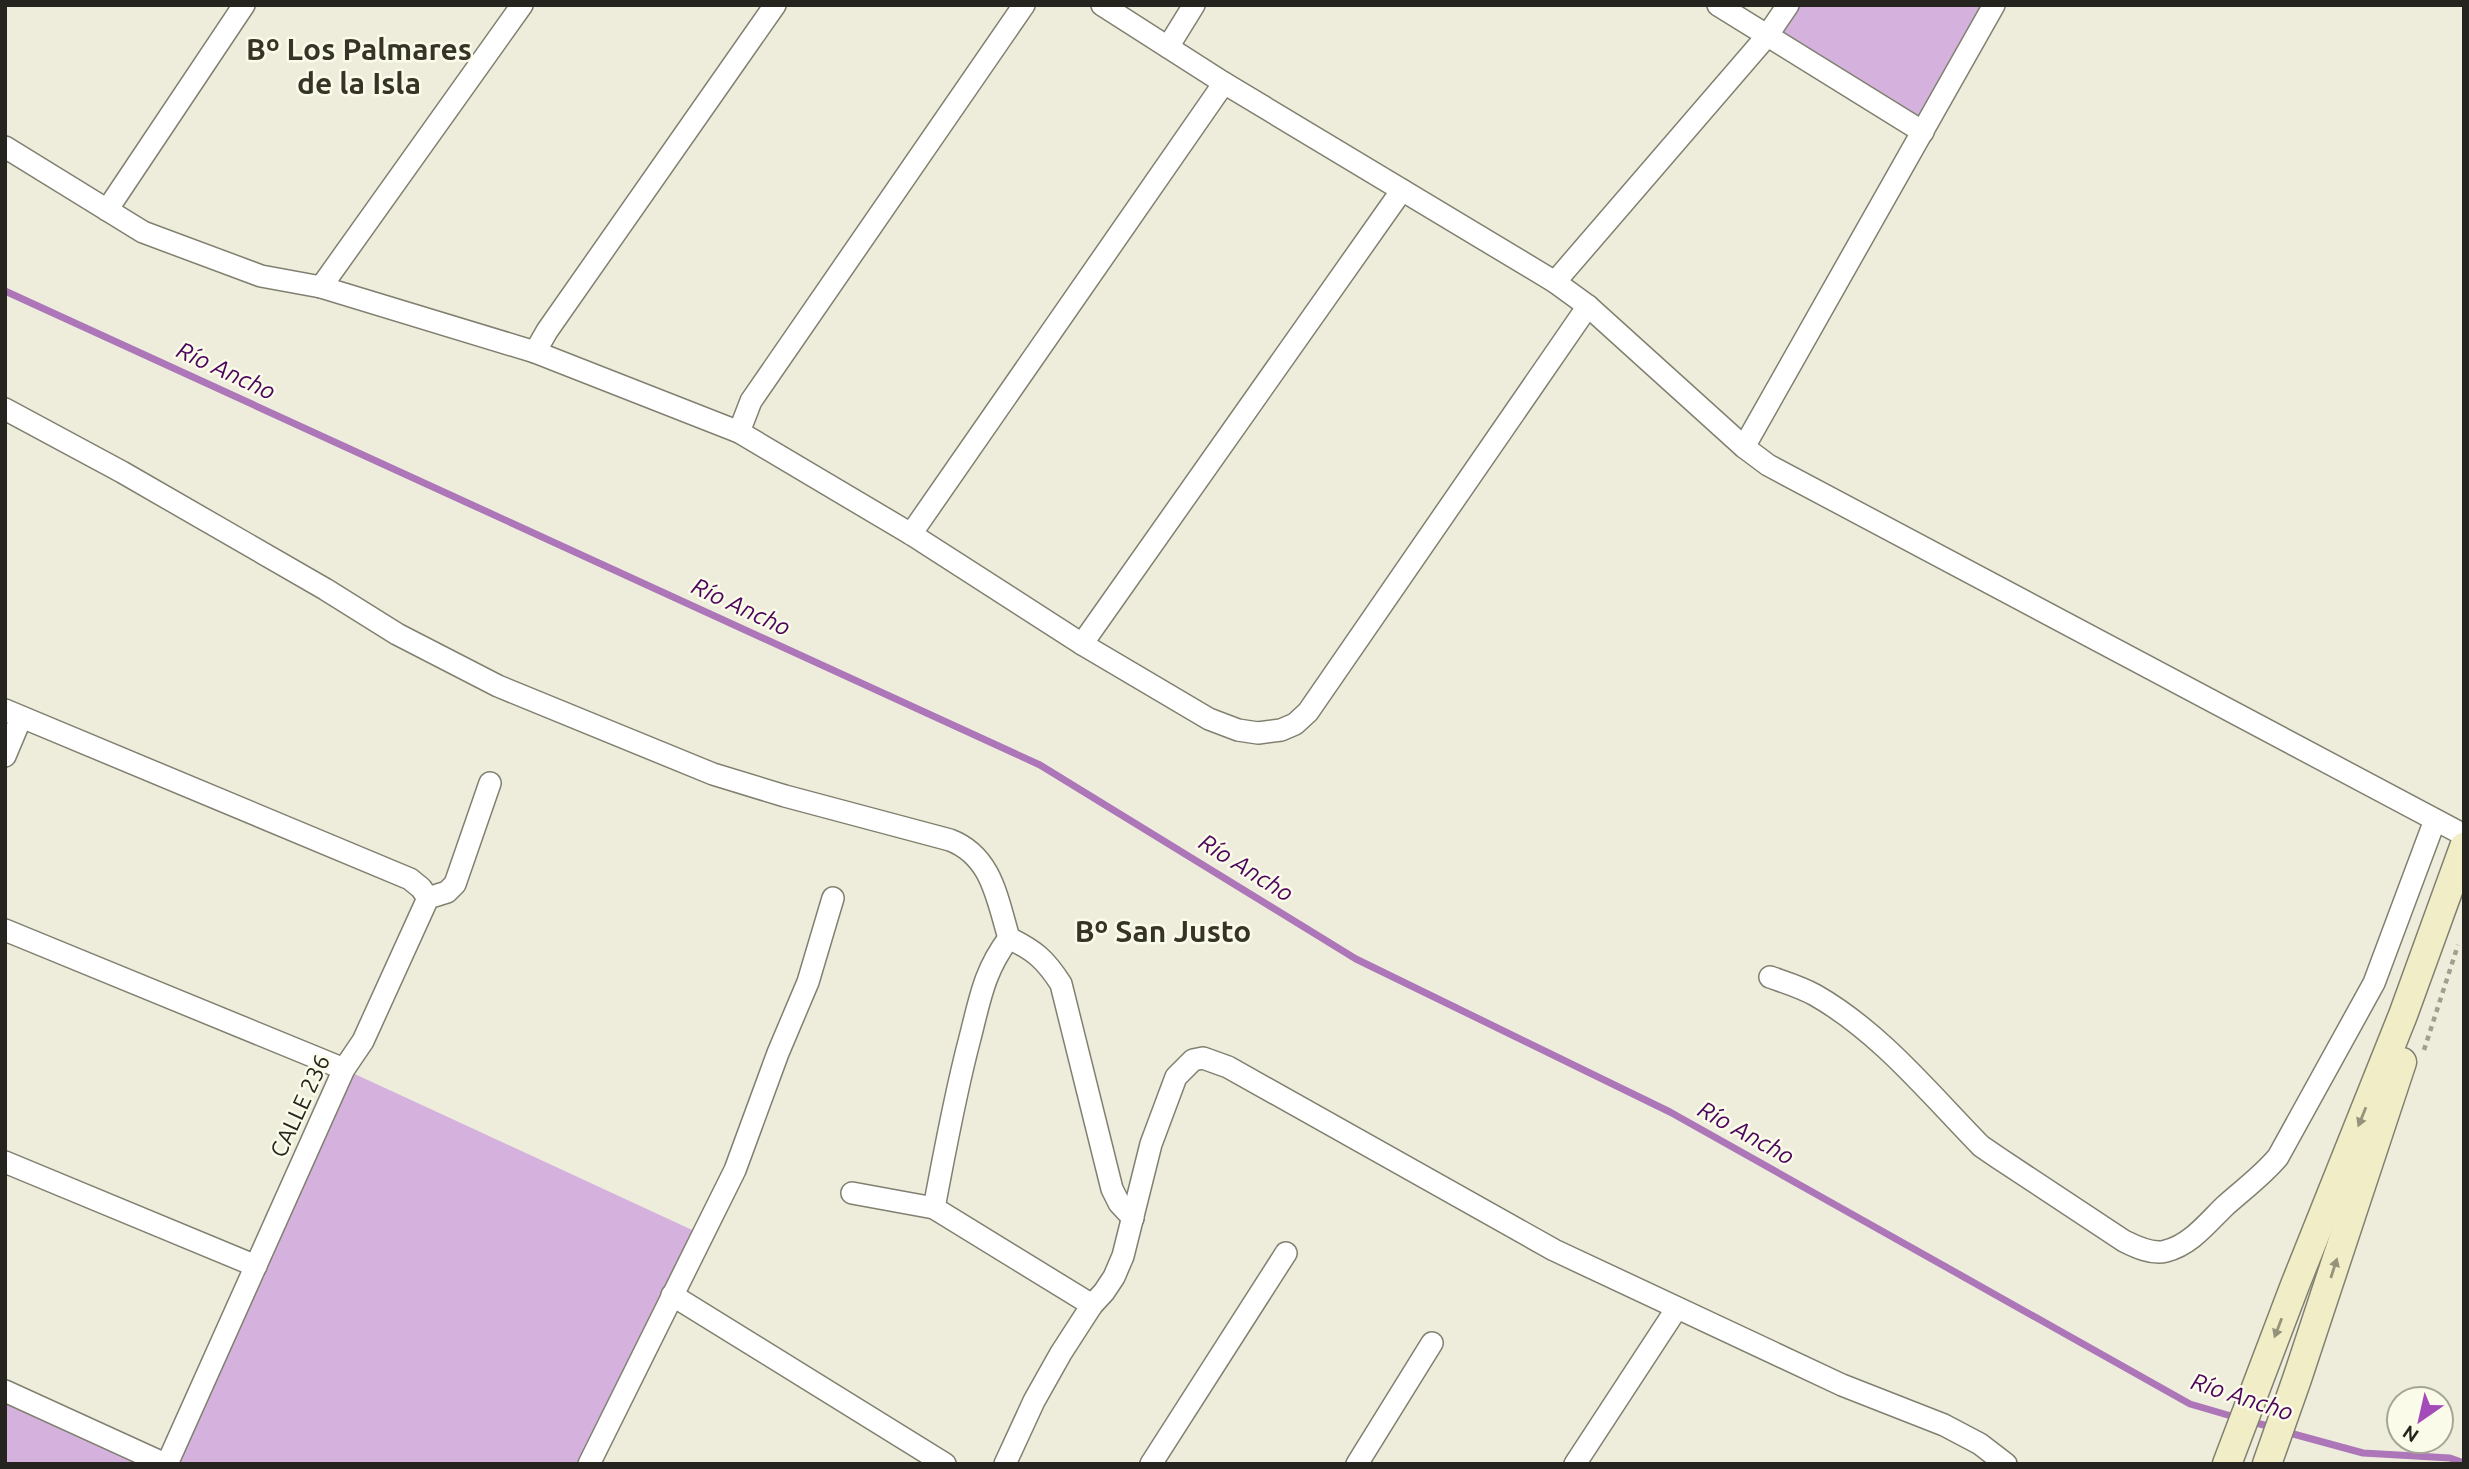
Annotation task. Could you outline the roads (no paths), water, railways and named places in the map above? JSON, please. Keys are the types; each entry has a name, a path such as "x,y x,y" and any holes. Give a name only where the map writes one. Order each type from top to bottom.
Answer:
{"main road":[{"path":"2230,1460 2263,1368 2403,1015 2464,849"},
{"path":"2267,1464 2415,1024 2464,849"}],"street":[{"path":"107,210 244,5"},
{"path":"321,287 522,5"},
{"path":"535,352 775,5"},
{"path":"739,432 751,401 1024,5"},
{"path":"1102,5 1224,83 1555,282 1588,306 1744,447 1779,471 2464,835"},
{"path":"1168,47 1194,5"},
{"path":"1718,5 1923,132"},
{"path":"1555,282 1767,36 1788,5"},
{"path":"1744,447 1994,5"},
{"path":"911,534 1224,83"},
{"path":"5,147 143,232 248,271 321,287 535,352 739,432 911,534 1082,644 1209,719 1238,730 1258,733 1282,730 1295,724 1308,712 1588,306"},
{"path":"1082,644 1402,190"},
{"path":"5,409 122,472 325,589 397,635 499,686 713,774 965,846 981,860 1009,938 1032,949 1047,962 1061,984 1112,1189 1119,1203 1133,1218"},
{"path":"5,755 13,714 410,879 428,898 447,892 455,884 491,783"},
{"path":"1770,977 1813,993 1841,1012 1886,1049 1981,1146 2124,1241 2164,1252 2181,1245 2206,1226 2268,1170 2278,1157 2374,983 2435,820"},
{"name":"CALLE 236","path":"166,1464 344,1069 363,1041 428,898"},
{"path":"594,1462 735,1170 778,1053 808,982 833,898"},
{"path":"5,930 344,1069"},
{"path":"934,1208 960,1074 986,974 1009,938"},
{"path":"1005,1464 1049,1374 1092,1305 1114,1278 1123,1256 1151,1144 1170,1089 1184,1068 1194,1060 1203,1058 1228,1067 1554,1250 1842,1385 1944,1425 1980,1444 2006,1464"},
{"path":"5,1161 256,1266"},
{"path":"852,1193 934,1208 1092,1305"},
{"path":"1151,1464 1286,1253"},
{"path":"673,1295 945,1464"},
{"path":"1575,1464 1677,1308"},
{"path":"1357,1464 1432,1343"},
{"path":"5,1391 166,1464"}],"waterway":[{"name":"Río Ancho","path":"5,291 1040,765 1356,959 1670,1112 2190,1404 2238,1418"},
{"name":"Río Ancho","path":"2249,1421 2275,1428"},
{"name":"Río Ancho","path":"2286,1432 2363,1453 2450,1458 2464,1463"}],"district":[{"name":"Bº Los Palmares de la Isla","path":"359,67"},
{"name":"Bº San Justo","path":"1163,932"}]}
